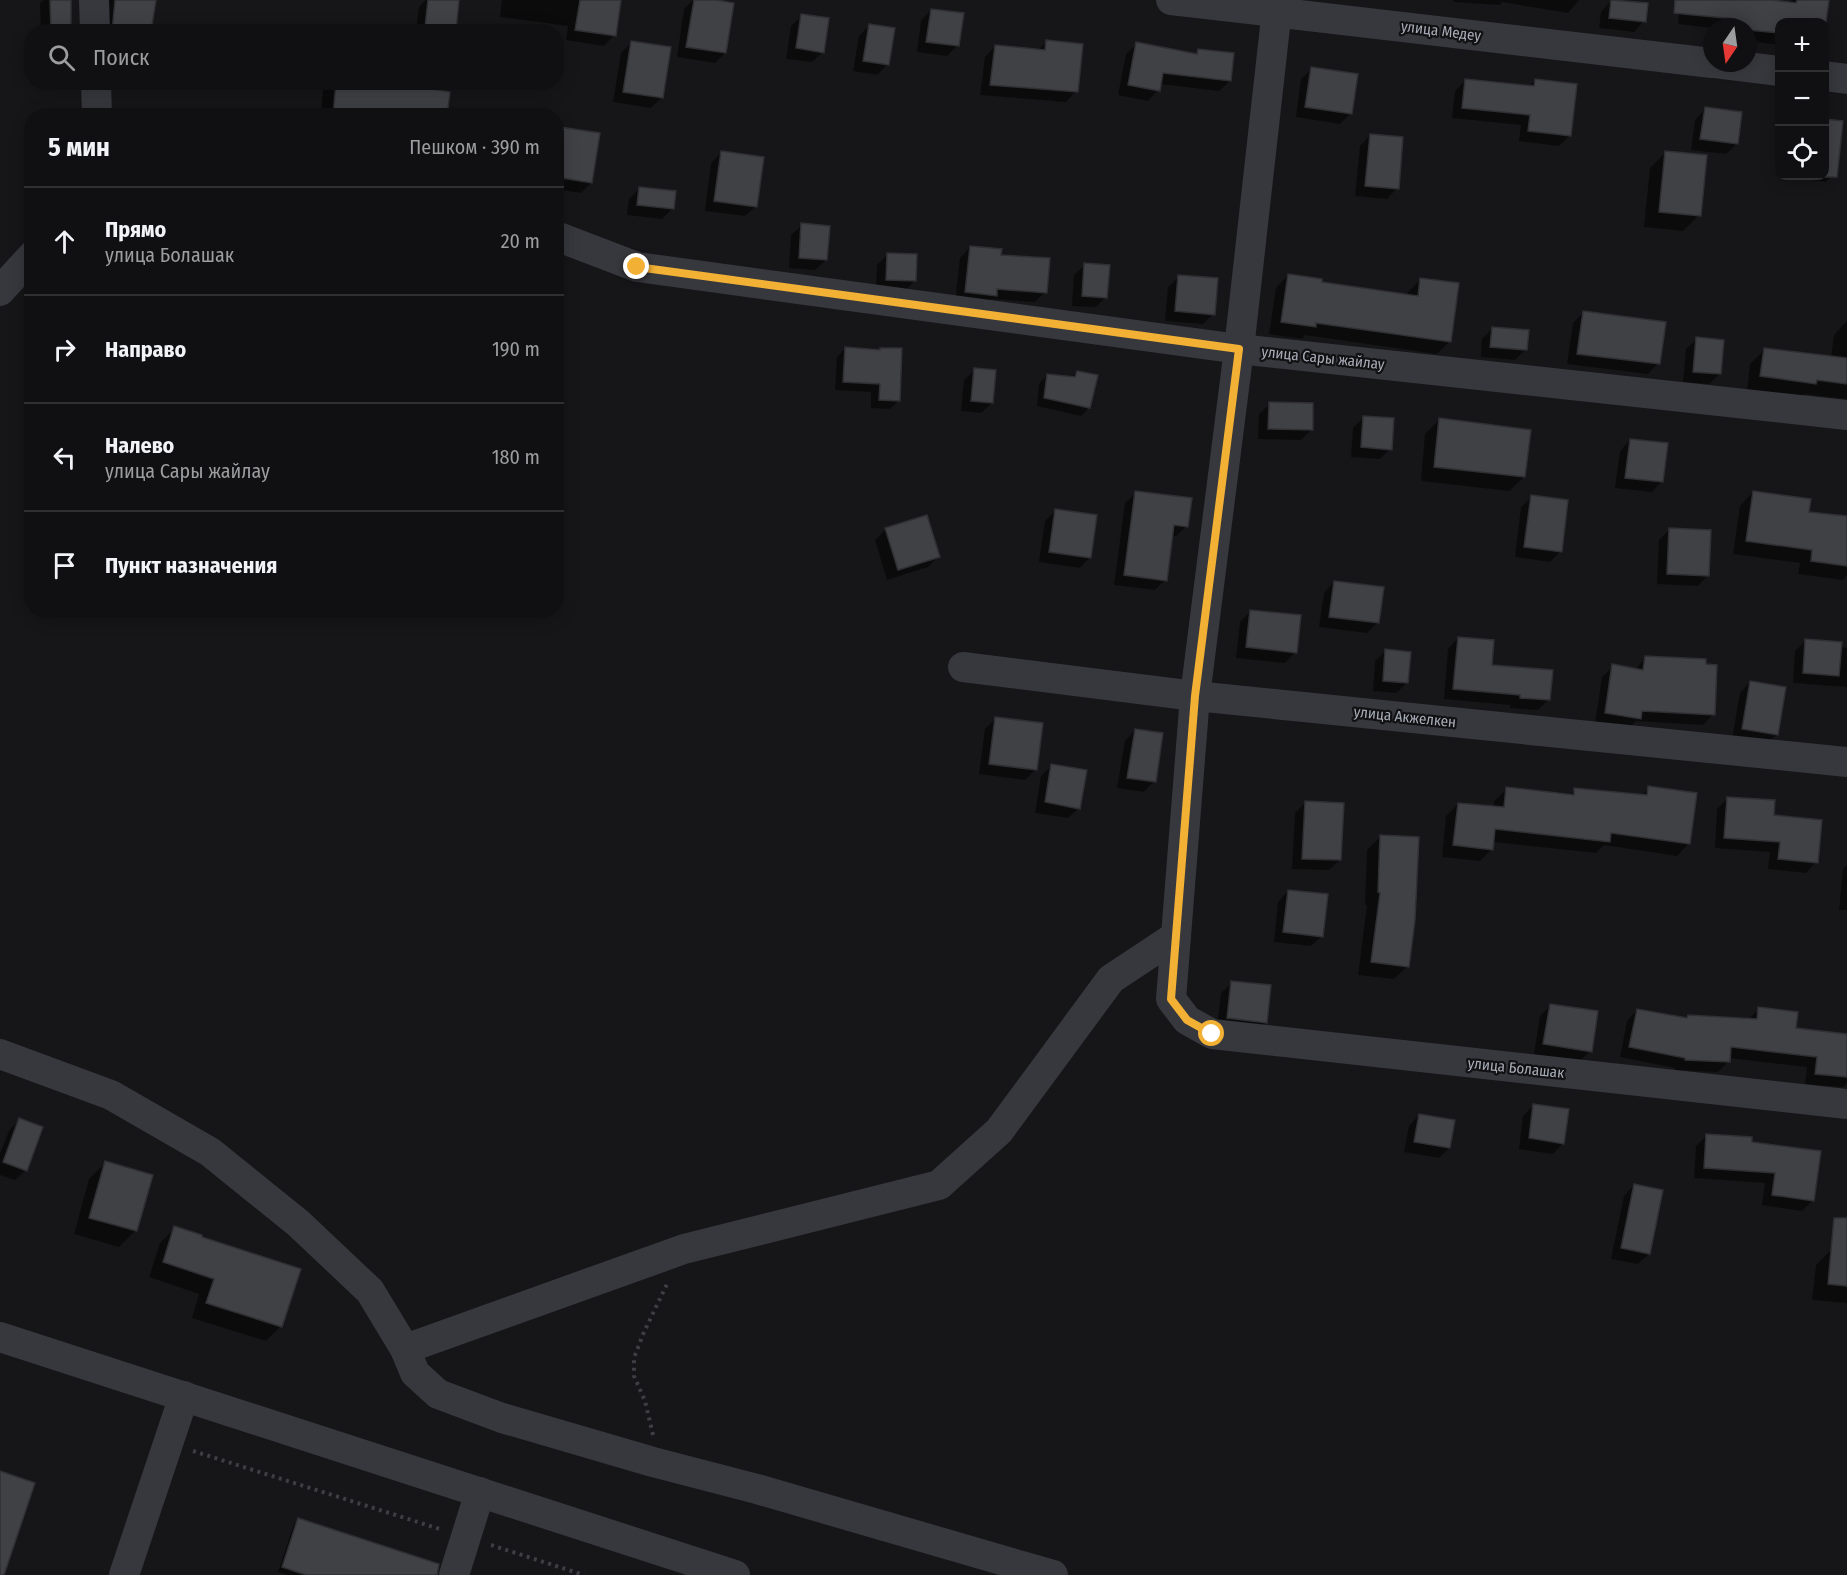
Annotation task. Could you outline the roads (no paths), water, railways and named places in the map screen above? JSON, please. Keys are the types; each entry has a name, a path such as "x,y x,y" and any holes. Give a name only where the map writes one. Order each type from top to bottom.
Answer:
{"street":[{"path":"94,0 95,24"},
{"name":"улица Медеу","path":"1171,0 1277,6 1703,62"},
{"path":"405,1349 684,1249 939,1185 999,1131 1111,979 1176,936 1195,696 1239,349 1277,6"},
{"name":"улица Медеу","path":"1757,68 1775,71"},
{"path":"1829,77 1847,79"},
{"path":"96,90 97,108"},
{"name":"улица Сары жайлау","path":"564,239 637,267 1239,349 1847,415"},
{"path":"0,291 24,265"},
{"name":"улица Акжелкен","path":"963,667 1195,696 1847,762"},
{"name":"улица Болашак","path":"1176,936 1171,999 1187,1020 1212,1034 1847,1104"},
{"path":"0,1054 111,1095 210,1152 298,1223 370,1291 405,1349 415,1373 438,1394 502,1418 1053,1575"},
{"path":"0,1337 480,1492 652,1562 735,1575"},
{"path":"124,1575 184,1396"},
{"path":"454,1575 480,1492"}]}
